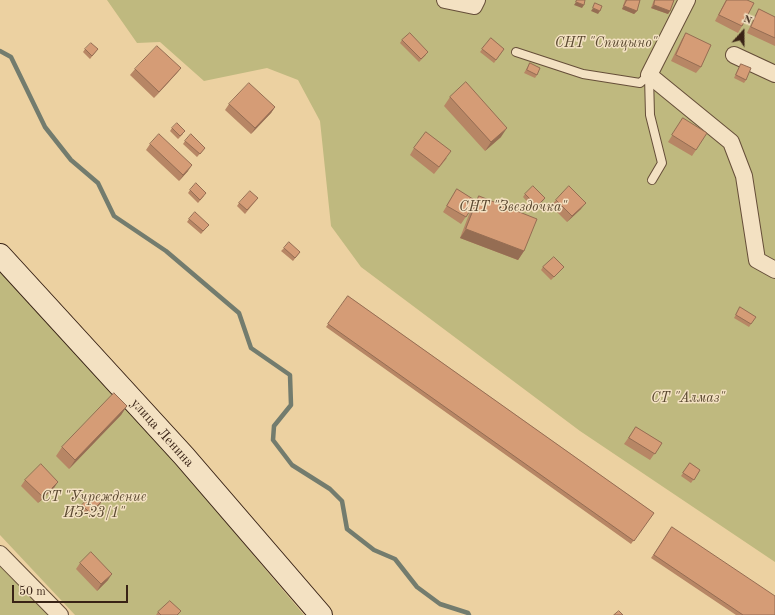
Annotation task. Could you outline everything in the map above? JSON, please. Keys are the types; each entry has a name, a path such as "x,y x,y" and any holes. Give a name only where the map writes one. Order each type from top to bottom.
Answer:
{"street":[{"path":"445,0 474,6 477,0"},
{"path":"687,0 649,75 730,142 744,176 757,260 775,270"},
{"path":"734,55 775,74"},
{"name":"улица Ленина","path":"0,255 184,456 321,615"},
{"path":"0,554 60,615"}],"lane":[{"path":"516,52 583,74 640,83 649,75"},
{"path":"649,75 650,115 662,163 652,180"}],"green space":[{"path":"107,0 775,0 775,562 580,431 361,267 331,226 320,121 298,80 267,68 204,81 160,42 137,43"},
{"name":"СТ \"Учреждение ИЗ-23/1\"","path":"0,264 175,462 304,615 75,615 0,535"},
{"path":"0,560 52,615 0,615"}],"building":[{"path":"577,0 585,0 584,5 576,2"},
{"path":"627,0 640,0 637,11 624,6"},
{"path":"655,0 674,0 670,11 654,5"},
{"path":"727,0 747,0 754,3 742,26 719,15"},
{"path":"595,3 602,6 600,11 593,8"},
{"path":"759,9 775,17 775,38 751,27"},
{"path":"410,33 428,52 421,59 402,40"},
{"path":"686,33 711,45 701,67 676,55"},
{"path":"491,38 504,49 496,60 482,49"},
{"path":"91,43 98,49 92,56 85,49"},
{"path":"157,46 181,68 159,92 135,69"},
{"path":"530,63 540,68 537,75 527,70"},
{"path":"741,64 751,68 746,80 736,75"},
{"path":"466,82 507,128 491,142 450,97"},
{"path":"249,83 275,107 255,128 229,104"},
{"path":"683,118 707,133 696,150 672,135"},
{"path":"177,123 185,131 180,136 172,128"},
{"path":"426,132 451,151 439,167 414,148"},
{"path":"159,134 192,165 183,175 150,144"},
{"path":"191,134 205,148 200,154 185,141"},
{"path":"196,183 206,193 200,200 190,190"},
{"path":"533,186 545,198 537,206 525,194"},
{"path":"569,186 586,203 572,216 556,200"},
{"path":"457,189 476,201 466,217 447,206"},
{"path":"250,191 258,198 247,210 239,203"},
{"path":"479,196 537,219 524,251 466,229"},
{"path":"195,212 209,225 203,231 189,219"},
{"path":"289,242 300,252 295,258 284,248"},
{"path":"554,257 564,267 554,277 543,267"},
{"path":"348,296 654,513 634,541 328,324"},
{"path":"740,307 756,317 751,324 736,315"},
{"path":"114,393 127,406 75,460 62,447"},
{"path":"636,427 662,443 655,454 629,438"},
{"path":"690,463 700,470 694,480 683,473"},
{"path":"41,464 58,482 43,497 25,480"},
{"path":"94,493 102,501 90,513 82,505"},
{"path":"672,527 775,596 775,615 743,615 654,555"},
{"path":"91,552 112,574 101,584 80,563"},
{"path":"170,601 181,611 177,615 161,615 158,612"},
{"path":"619,611 623,615 614,615"}],"waterway":[{"path":"0,51 11,57 45,127 71,160 98,183 114,216 166,251 239,313 251,348 290,375 291,405 274,426 273,440 292,465 330,489 342,501 347,529 374,550 395,559 417,587 440,604 468,613 469,615"}],"park label":[{"name":"СНТ \"Спицыно\"","path":"606,43"},
{"name":"СНТ \"Звездочка\"","path":"513,207"},
{"name":"СТ \"Алмаз\"","path":"688,398"}]}
